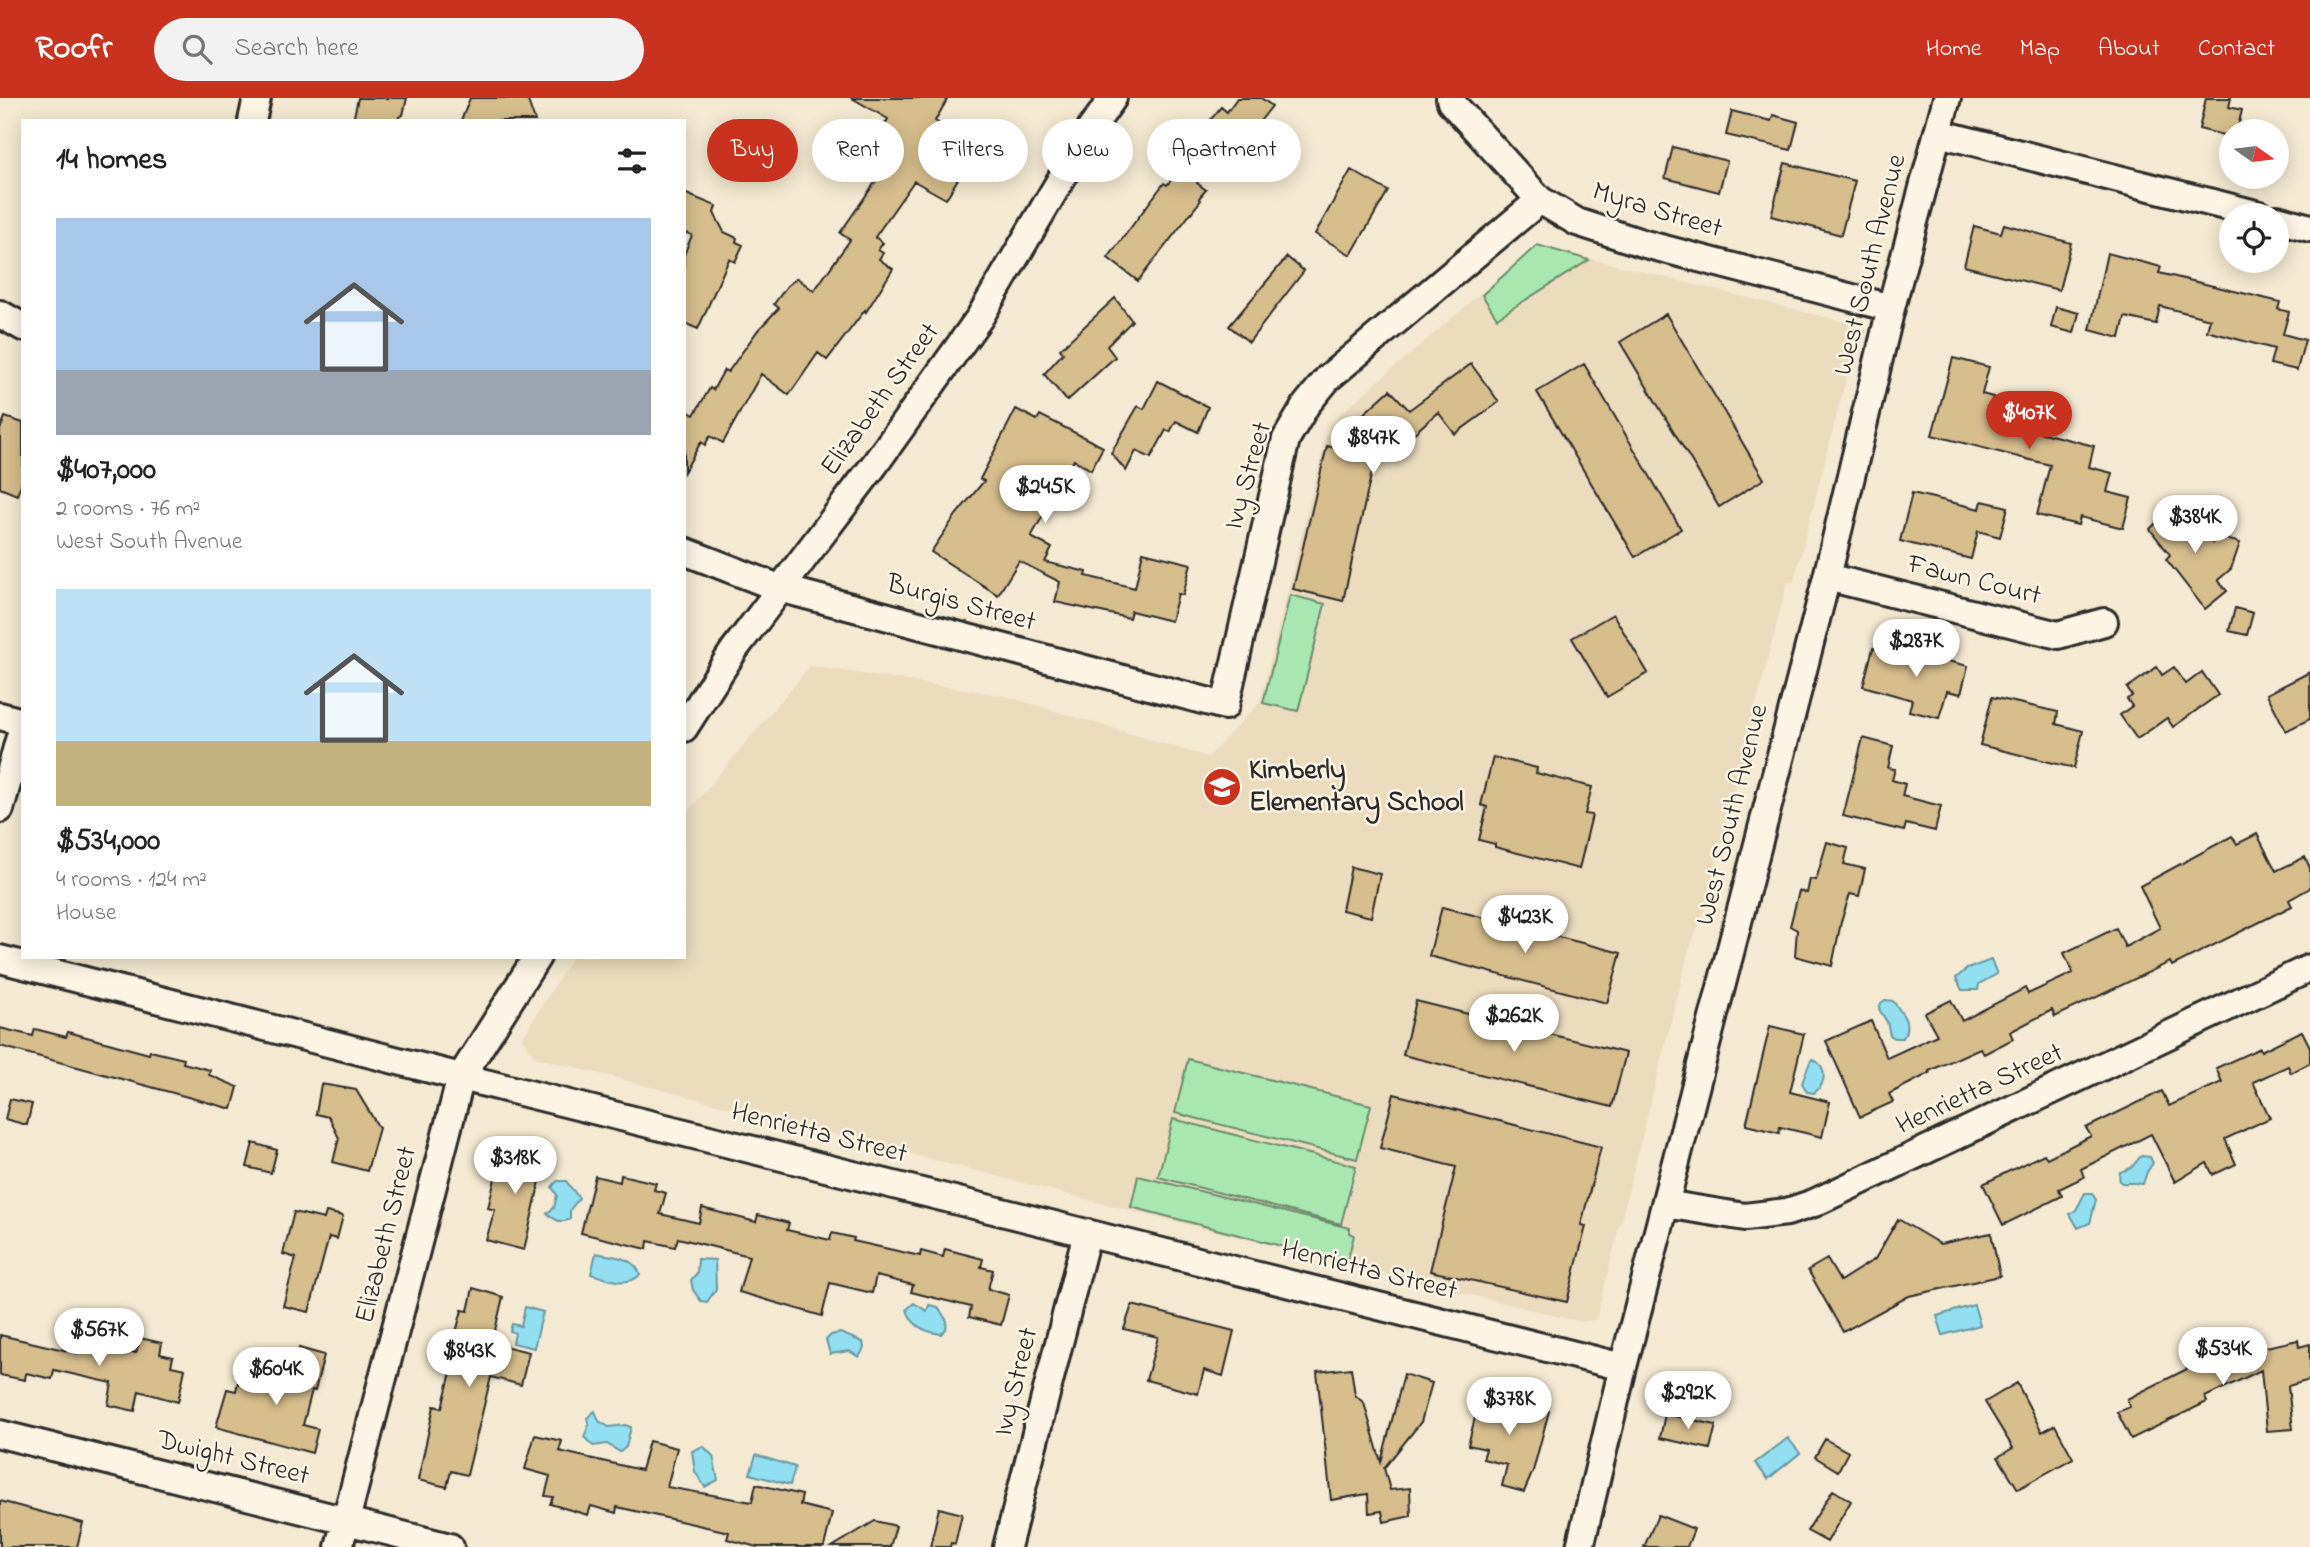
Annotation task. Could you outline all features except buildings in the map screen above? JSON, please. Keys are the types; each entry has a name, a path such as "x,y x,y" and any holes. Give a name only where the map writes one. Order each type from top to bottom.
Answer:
{"street":[{"path":"252,119 257,98"},
{"name":"Elizabeth Street","path":"686,725 734,650 875,464 980,317 1090,130 1112,98"},
{"name":"Myra Street","path":"1450,98 1540,200 1577,222 1645,244 1891,308"},
{"name":"West South Avenue","path":"1580,1547 1623,1367 1827,577 1891,308 1947,98"},
{"path":"1938,133 2219,205"},
{"name":"Ivy Street","path":"1225,706 1286,439 1306,405 1328,378 1540,200"},
{"path":"2289,222 2310,228"},
{"path":"0,314 21,326"},
{"name":"Burgis Street","path":"686,552 779,588 1225,706"},
{"name":"Fawn Court","path":"1827,577 2058,635 2104,622"},
{"path":"0,716 21,723"},
{"path":"0,809 21,731"},
{"name":"Henrietta Street","path":"0,959 1623,1367"},
{"name":"Elizabeth Street","path":"339,1547 461,1077 536,959"},
{"name":"Henrietta Street","path":"1665,1204 1745,1217 1787,1212 1815,1203 2310,968"},
{"name":"Ivy Street","path":"1007,1547 1087,1233"},
{"name":"Dwight Street","path":"0,1434 450,1547"}],"shaded area":[{"name":"Kimberly Elementary School","path":"1537,245 1848,323 1856,340 1794,581 1787,583 1704,911 1689,950 1596,1320 1581,1322 1120,1208 534,1057 522,1038 571,959 686,959 686,814 810,666 1002,695 1208,757 1260,702 1326,436 1340,414"}],"green space":[{"path":"1537,245 1589,260 1497,318 1482,295"},
{"path":"1290,595 1325,604 1298,711 1263,703"},
{"path":"1188,1059 1371,1105 1357,1159 1175,1113"},
{"path":"1173,1119 1356,1166 1341,1224 1158,1177"},
{"path":"1138,1176 1350,1228 1349,1233 1354,1235 1347,1263 1131,1207"}],"water":[{"path":"1991,960 1997,974 1979,984 1978,990 1962,990 1956,978 1967,969"},
{"path":"1885,1000 1893,1001 1905,1018 1907,1028 1903,1038 1890,1035 1887,1022 1879,1009"},
{"path":"1812,1059 1821,1066 1824,1075 1814,1093 1807,1092 1802,1083"},
{"path":"2141,1156 2150,1157 2153,1163 2143,1184 2122,1183 2120,1172 2131,1168"},
{"path":"557,1181 566,1181 579,1198 570,1210 570,1219 563,1221 547,1213 554,1208 557,1195 552,1187"},
{"path":"2085,1193 2092,1193 2096,1200 2090,1223 2078,1228 2070,1214 2076,1210"},
{"path":"596,1253 628,1261 640,1275 635,1279 623,1281 591,1274"},
{"path":"698,1259 715,1260 716,1289 707,1302 701,1301 693,1290 691,1280 697,1273"},
{"path":"914,1303 927,1311 929,1305 938,1307 947,1321 946,1329 941,1334 924,1330 915,1324 907,1309"},
{"path":"1974,1305 1980,1325 1943,1335 1937,1316"},
{"path":"525,1307 543,1312 534,1348 513,1343 515,1333 510,1331 512,1324 521,1326"},
{"path":"840,1333 863,1342 864,1348 859,1357 849,1351 830,1354 826,1340 831,1335"},
{"path":"595,1411 599,1421 609,1427 631,1427 626,1447 620,1452 607,1444 593,1446 584,1437 589,1425 587,1418"},
{"path":"1788,1438 1800,1453 1768,1479 1755,1463"},
{"path":"703,1446 713,1456 718,1480 705,1487 695,1472 692,1451"},
{"path":"756,1455 795,1467 790,1485 750,1474"}],"place":[{"name":"Kimberly Elementary School","path":"1222,787"}]}
